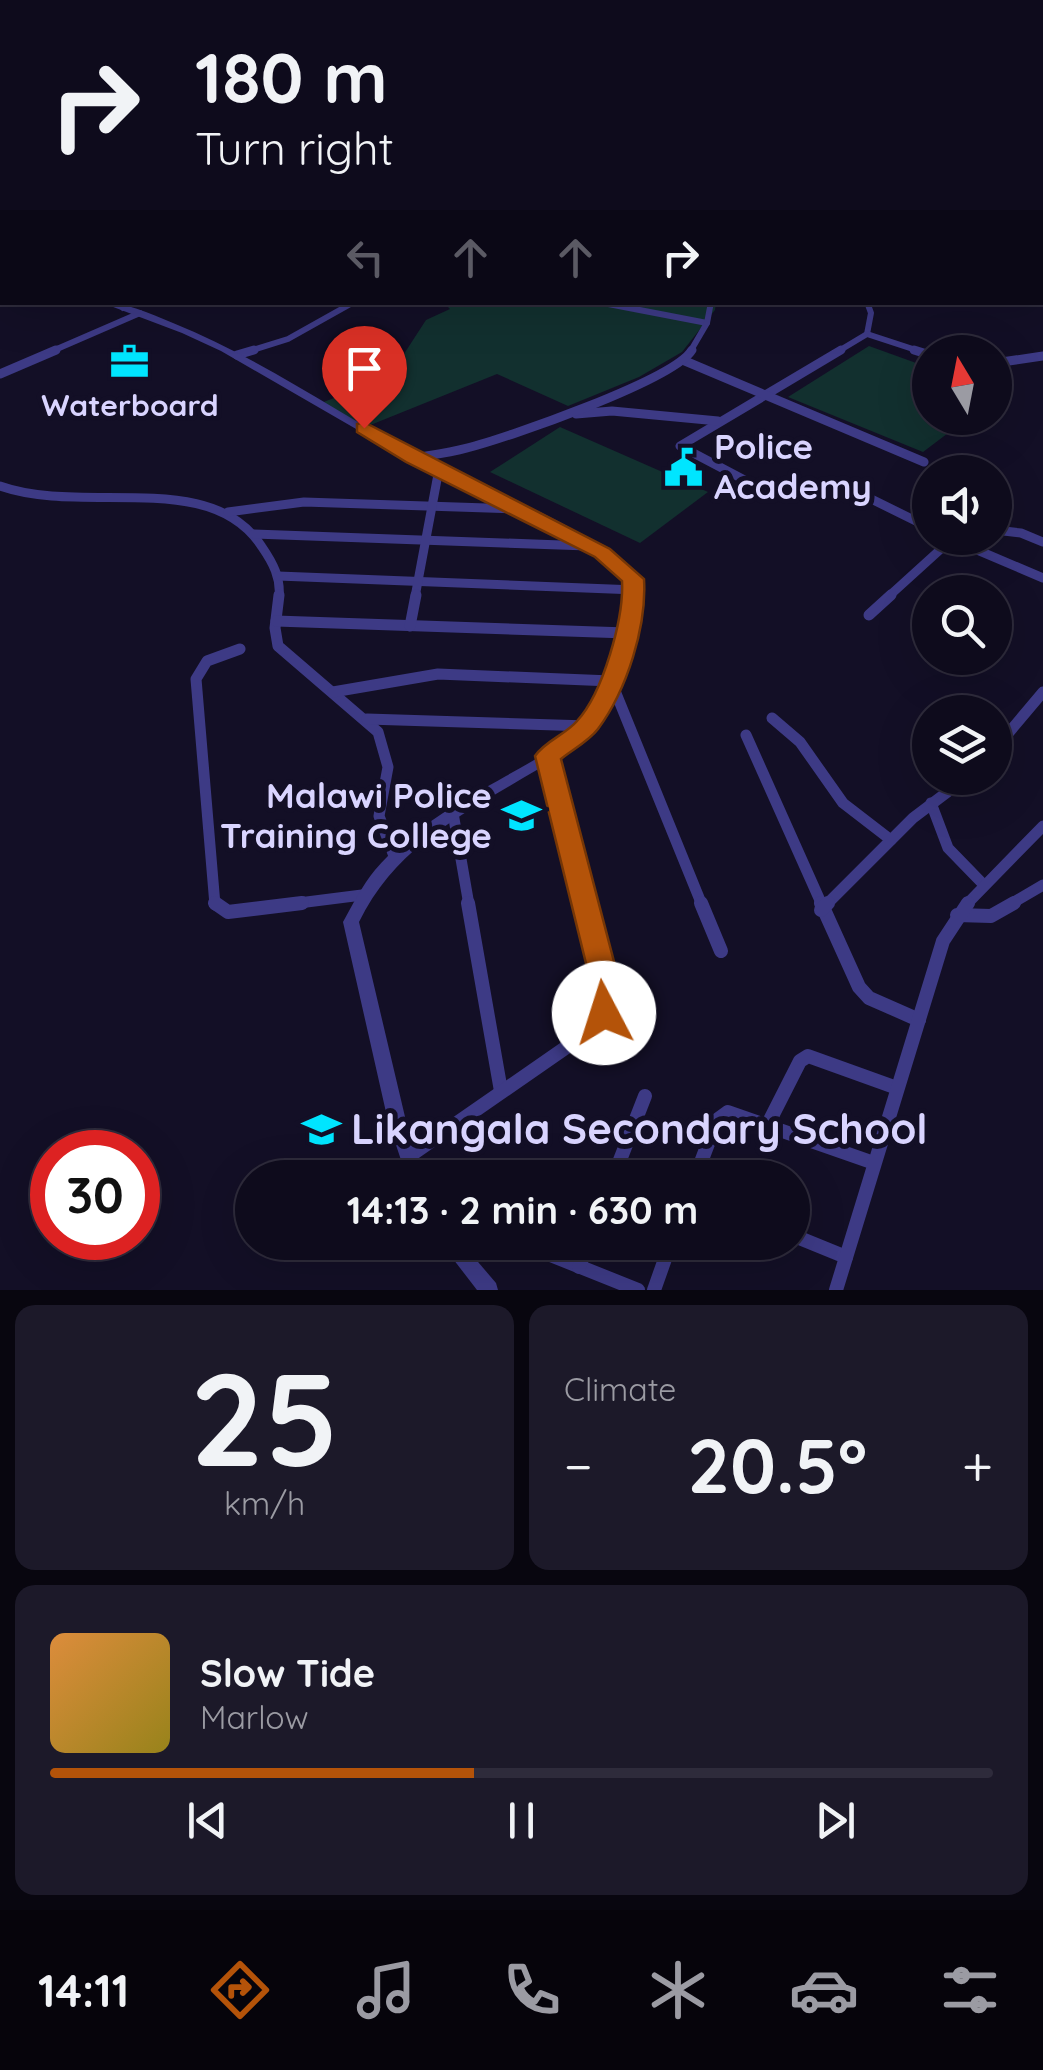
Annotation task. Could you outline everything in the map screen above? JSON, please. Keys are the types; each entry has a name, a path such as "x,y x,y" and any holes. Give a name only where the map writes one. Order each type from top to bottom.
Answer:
{"street":[{"path":"237,355 288,339 349,305"},
{"path":"606,305 625,312 686,316 707,323"},
{"path":"413,458 468,448 637,387 685,361 707,323 710,305"},
{"path":"867,334 871,313 868,305"},
{"path":"0,374 133,308 237,355 413,458 603,553 635,584"},
{"path":"912,349 867,334 680,446 684,452 775,496 847,488 912,519"},
{"path":"1012,361 1043,356"},
{"path":"685,361 912,457"},
{"path":"555,417 612,411 718,422"},
{"path":"410,626 439,469"},
{"path":"0,486 50,499 182,501 228,512 304,502 519,509"},
{"path":"228,512 254,534 278,576 281,591 274,637 285,656 367,719 378,732 388,768 379,816 394,856"},
{"path":"1012,532 1043,542"},
{"path":"254,534 588,546"},
{"path":"869,615 933,555"},
{"path":"990,555 1043,578"},
{"path":"278,576 635,584"},
{"path":"408,1160 350,922 362,896 394,856 588,726 611,682 627,633 635,584"},
{"path":"276,621 627,633"},
{"path":"240,649 207,661 199,668 196,679 215,905 228,912 362,896"},
{"path":"333,692 438,674 611,682"},
{"path":"611,682 721,950"},
{"path":"1012,729 1043,692"},
{"path":"772,718 798,735 846,805 891,840"},
{"path":"367,719 588,726"},
{"path":"746,736 858,988 869,998 919,1020"},
{"path":"407,1157 594,1028 604,1013 608,996 548,756"},
{"path":"822,910 942,795"},
{"path":"931,803 936,832 948,853 982,884"},
{"path":"453,813 501,1091"},
{"path":"836,1290 942,941 982,884 1043,826"},
{"path":"957,915 991,916 1043,885"},
{"path":"768,1124 800,1061 808,1056 897,1088"},
{"path":"621,1160 645,1096"},
{"path":"702,1160 722,1114 735,1112 874,1163"},
{"path":"810,1242 846,1257"},
{"path":"464,1260 489,1290"},
{"path":"564,1260 638,1290"},
{"path":"579,1266 581,1260"},
{"path":"654,1290 665,1260"}],"green space":[{"path":"446,305 716,305 682,352 639,377 568,406 497,374 363,428 321,403 389,377 426,320 450,309"},
{"path":"869,346 912,362 912,435 946,435 923,452 788,397"},
{"path":"560,427 708,492 640,543 490,472"}],"place":[{"name":"Waterboard","path":"130,362"},
{"name":"Police Academy","path":"684,467"},
{"name":"Malawi Police Training College","path":"522,816"},
{"name":"Likangala Secondary School","path":"321,1129"}],"route":[{"path":"364,428 413,458 603,553 633,579 635,606 611,682 588,726 548,756 608,996 604,1013"}]}
